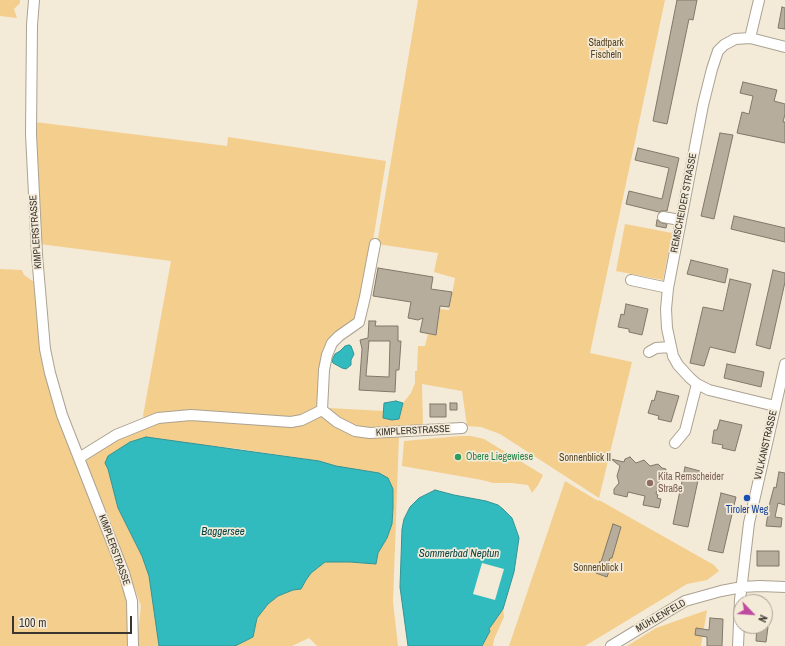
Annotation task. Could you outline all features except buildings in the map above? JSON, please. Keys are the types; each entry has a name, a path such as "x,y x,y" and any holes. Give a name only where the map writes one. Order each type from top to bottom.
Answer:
{"street":[{"name":"KIMPLERSTRASSE","path":"34,0 32,24 30,134 45,349 55,396 124,573 132,601 133,646"},
{"path":"750,38 759,0"},
{"name":"REMSCHEIDER STRASSE","path":"776,406 716,392 697,384 678,365 673,356 667,328 666,309 668,288 680,220 703,105 718,51 724,45 735,39 750,38 785,46"},
{"path":"663,217 680,220"},
{"path":"79,458 116,435 158,418 191,415 291,422 302,420 322,410 324,370 327,355 332,344 339,336 359,322 375,244"},
{"path":"631,280 668,288"},
{"path":"649,352 656,348 671,347"},
{"name":"VULKANSTRASSE","path":"738,646 742,587 751,512 785,364"},
{"path":"675,444 685,431 697,384"},
{"name":"KIMPLERSTRASSE","path":"322,410 337,422 355,431 370,433 462,428"},
{"name":"MÜHLENFELD","path":"611,646 685,601 742,587 785,587"}],"green space":[{"path":"0,0 20,0 20,3 14,9 17,18 0,16"},
{"path":"418,0 665,0 590,353 632,362 599,498 500,434 481,427 467,426 462,391 422,384 423,428 356,428 333,415 328,408 384,411 383,418 399,419 403,403 411,393 415,383 418,346 425,346 428,334 436,335 440,309 449,310 455,278 434,272 438,253 377,244"},
{"path":"35,122 227,146 228,137 386,161 365,289 357,320 337,335 319,403 315,410 301,417 146,420 143,416 171,261 40,244"},
{"path":"625,224 672,233 663,280 616,271"},
{"path":"0,269 22,270 24,275 37,284 42,351 122,579 128,608 128,646 0,646"},
{"path":"323,415 341,427 399,435 393,602 398,646 317,646 309,638 292,646 234,646 253,637 257,618 268,604 278,596 293,590 301,589 311,573 325,562 376,564 378,553 387,538 392,524 393,489 336,466 319,461 233,448 202,445 105,463 108,469 118,508 142,556 149,576 159,646 137,646 141,606 113,528 86,463 88,457 102,444 171,419 271,424"},
{"name":"Obere Liegewiese","path":"471,436 484,439 543,475 538,485 532,493 528,485 493,483 402,466 404,441"},
{"name":"Sonnenblick I","path":"565,481 598,501 599,500 714,565 719,571 707,580 687,584 585,646 509,646"},
{"path":"503,609 504,617 494,639 493,646 482,646 490,631 489,629"},
{"path":"707,610 701,646 627,646 656,628"}],"water":[{"path":"345,346 351,346 354,354 351,360 351,365 346,369 333,363 332,360 335,354"},
{"path":"396,401 403,403 399,419 392,420 383,418 384,403"},
{"name":"Baggersee","path":"146,437 319,461 336,466 379,473 388,478 393,489 393,508 392,524 387,538 378,553 376,564 325,562 311,573 301,589 293,590 278,596 268,604 257,618 253,637 237,645 159,646 149,576 142,556 118,508 108,469 105,463 108,456 130,442"},
{"name":"Sommerbad Neptun","path":"435,490 498,505 512,518 519,538 514,572 503,609 489,629 490,631 482,646 408,646 400,587 402,529 404,519 410,507 419,498"}],"pier":[{"path":"482,563 504,569 495,600 473,594"}],"place":[{"name":"Obere Liegewiese","path":"458,457"},
{"name":"Kita Remscheider Straße","path":"650,483"},
{"name":"Tiroler Weg","path":"747,498"}],"park label":[{"name":"Stadtpark Fischeln","path":"606,48"},
{"name":"Sonnenblick II","path":"585,458"}]}
